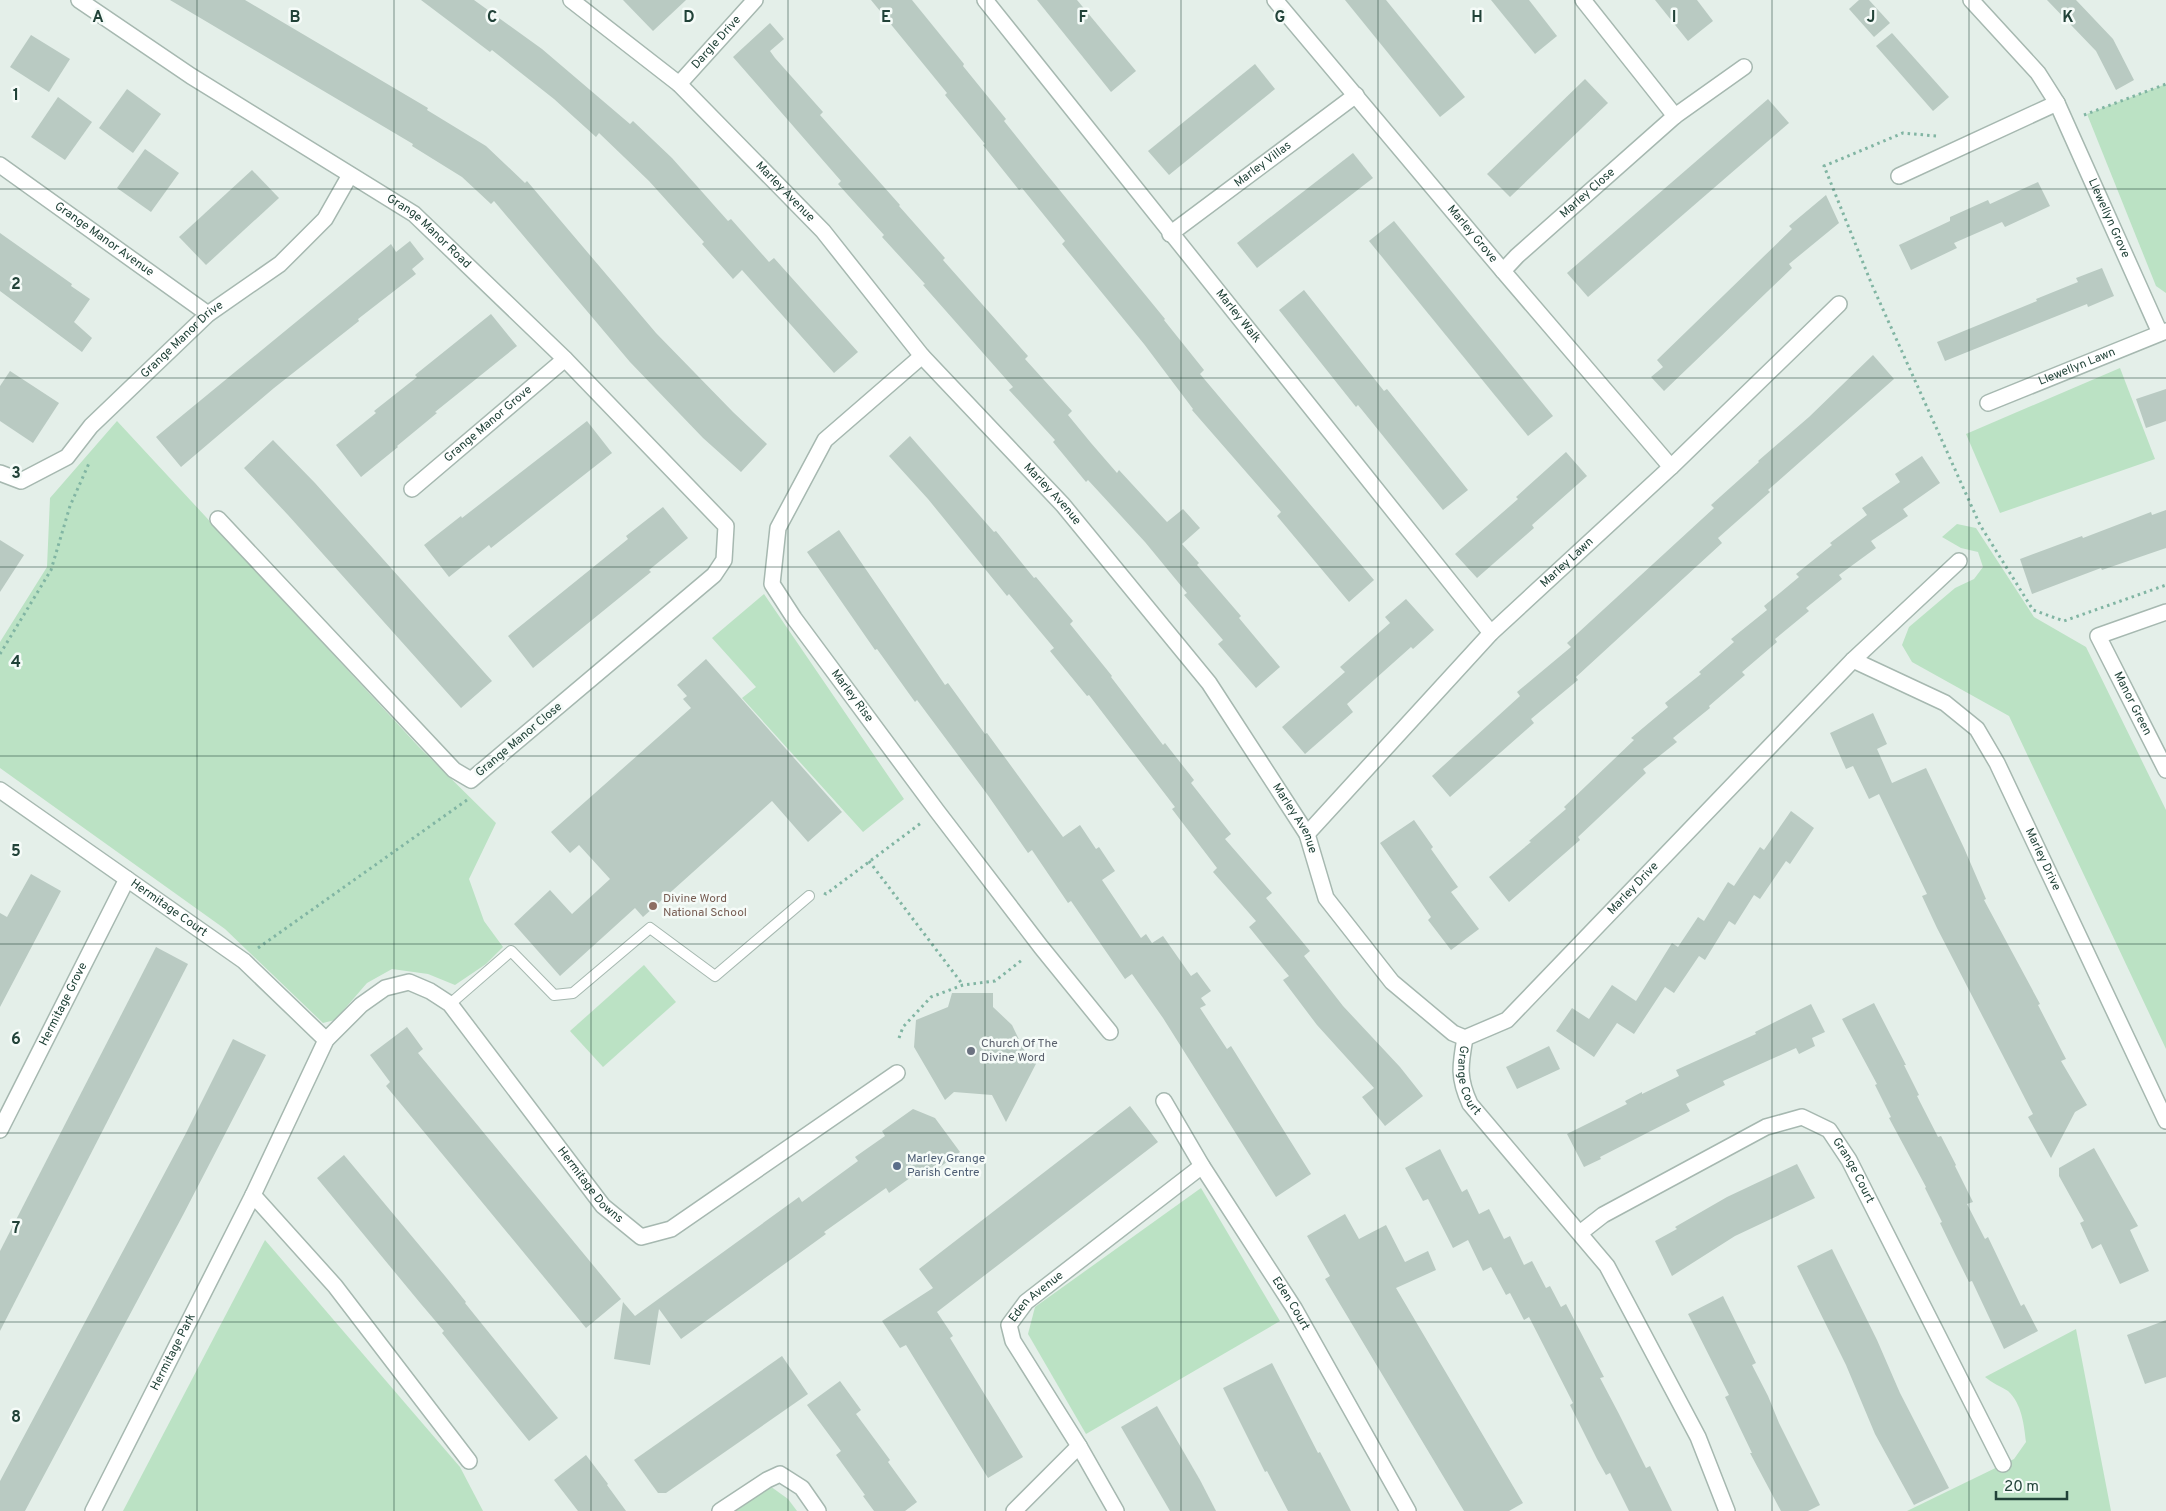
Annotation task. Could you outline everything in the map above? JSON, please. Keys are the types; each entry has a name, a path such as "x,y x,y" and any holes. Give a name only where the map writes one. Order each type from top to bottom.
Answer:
{"street":[{"name":"Grange Manor Road","path":"79,0 192,76 414,214 565,359 726,526"},
{"name":"Marley Avenue","path":"572,0 679,84 822,231 922,356 1063,505 1202,676 1307,834 1326,898 1392,982 1453,1033 1465,1038"},
{"name":"Dargle Drive","path":"679,84 755,0"},
{"name":"Marley Walk","path":"985,0 1170,234 1491,633"},
{"name":"Marley Grove","path":"1275,0 1502,271 1671,467"},
{"path":"1582,0 1675,116"},
{"name":"Llewellyn Grove","path":"1971,0 2038,72 2057,103 2068,123 2163,332"},
{"name":"Marley Close","path":"1502,271 1675,116 1744,67"},
{"name":"Marley Villas","path":"1170,234 1356,95"},
{"path":"1898,176 2057,103"},
{"name":"Grange Manor Avenue","path":"0,165 208,314"},
{"name":"Grange Manor Drive","path":"0,473 21,480 67,457 91,426 208,314 280,264 325,219 350,175"},
{"name":"Marley Lawn","path":"1307,834 1491,633 1671,467 1838,304"},
{"name":"Llewellyn Lawn","path":"1988,403 2163,332"},
{"name":"Marley Rise","path":"922,356 825,440 778,528 772,584 794,618 937,811 1041,947 1110,1032"},
{"name":"Grange Manor Grove","path":"412,490 565,359"},
{"name":"Grange Manor Close","path":"218,519 454,770 471,780 714,575 724,560 726,526"},
{"name":"Marley Drive","path":"1465,1038 1506,1020 1853,660 1959,561"},
{"name":"Manor Green","path":"2166,612 2098,636 2166,770"},
{"name":"Marley Drive","path":"1853,660 1945,703 1977,729 2009,789 2166,1121"},
{"name":"Hermitage Court","path":"0,790 244,961 326,1040"},
{"name":"Hermitage Grove","path":"0,1130 127,879"},
{"name":"Hermitage Downs","path":"326,1040 361,1005 385,988 409,982 430,991 450,1004 603,1206 641,1237 671,1229 897,1073"},
{"name":"Grange Court","path":"1465,1038 1460,1070 1464,1092 1470,1104 1607,1266 1698,1438 1727,1511"},
{"name":"Hermitage Park","path":"93,1511 254,1195 326,1040"},
{"name":"Eden Court","path":"1164,1101 1202,1166 1294,1308 1408,1511"},
{"name":"Grange Court","path":"1580,1233 1603,1215 1766,1126 1802,1118 1829,1130 1849,1160 2003,1464"},
{"name":"Eden Avenue","path":"1116,1511 1079,1446 1013,1342 1009,1325 1026,1302 1202,1166"},
{"path":"254,1195 335,1286 469,1461"},
{"path":"1014,1511 1079,1446"},
{"path":"720,1511 767,1480 780,1474 802,1488 818,1511"}],"lane":[{"path":"450,1004 512,951 554,995 573,993 650,928 715,976 809,896"}],"path":[{"path":"2068,123 2166,84"},
{"path":"1940,136 1903,133 1824,166 1872,285 1980,525 2033,610 2064,622 2166,585"},
{"path":"0,654 51,570 70,506 90,461"},
{"path":"253,951 467,800"},
{"path":"821,892 826,894 920,822"},
{"path":"869,861 963,985"},
{"path":"899,1038 903,1028 931,997 963,985 995,982 1022,960"}],"green space":[{"path":"2166,84 2166,293 2156,286 2087,114"},
{"path":"2120,368 2155,459 2000,513 1966,434"},
{"path":"117,421 419,747 496,823 469,879 484,921 503,947 486,964 455,985 428,974 392,969 367,983 335,1020 323,1023 225,929 0,768 0,642 47,567 50,498"},
{"path":"1957,524 1976,528 2034,617 2086,647 2166,810 2166,1049 2009,716 1912,662 1902,645 1909,627 1955,588 1974,579 1983,567 1978,552 1961,548 1942,537"},
{"path":"764,594 904,799 863,832 742,698 756,687 712,638"},
{"path":"644,965 676,1002 603,1067 570,1031"},
{"path":"1201,1188 1280,1321 1086,1434 1028,1334 1035,1307"},
{"path":"265,1240 460,1467 483,1511 123,1511"},
{"path":"2076,1329 2111,1511 1907,1511 2014,1459 2026,1442 2019,1408 2008,1391 1985,1377"},
{"path":"770,1486 788,1499 797,1511 736,1511"}],"building":[{"path":"170,0 245,0 428,108 427,110 486,146 525,183 527,181 656,333 767,444 741,472 703,438 630,362 494,201 491,204 462,177 412,146 413,144"},
{"path":"421,0 474,0 542,49 630,124 633,121 672,158 728,221 731,219 769,262 774,258 858,352 834,373 742,270 733,279 702,244 704,242 649,181 599,133 596,137 554,99 492,50 490,52"},
{"path":"623,0 686,0 653,31"},
{"path":"871,0 912,0 1006,119 1004,121 1165,319 1204,370 1200,374 1374,580 1349,602 1277,516 1281,512 1192,410 1144,344 1062,244 1065,241 1022,188 1019,190 945,95 947,93"},
{"path":"1037,0 1077,0 1136,71 1111,92"},
{"path":"1345,0 1386,0 1465,97 1440,117"},
{"path":"1491,0 1529,0 1557,36 1535,54"},
{"path":"1655,0 1697,0 1713,21 1688,41"},
{"path":"1859,0 1869,0 1890,23 1874,37 1849,9"},
{"path":"2047,0 2076,0 2113,39 2134,80 2116,90 2096,51"},
{"path":"770,23 784,39 770,51 775,58 823,112 820,115 945,258 943,260 1028,356 1025,359 1072,411 1068,415 1091,443 1117,473 1119,470 1167,522 1183,509 1200,528 1182,544 1199,563 1197,565 1241,616 1239,618 1280,667 1256,688 1218,644 1223,640 1184,595 1187,593 1145,542 1088,480 1086,482 1053,442 1055,440 1009,390 1013,387 882,237 884,235 838,184 841,181 733,57"},
{"path":"1892,33 1949,97 1933,111 1876,46"},
{"path":"31,35 70,59 49,92 10,67"},
{"path":"1255,64 1275,89 1169,175 1148,151"},
{"path":"1585,79 1608,103 1510,197 1487,174"},
{"path":"127,89 161,114 133,153 99,128"},
{"path":"58,97 92,122 65,160 31,137"},
{"path":"1768,99 1789,123 1588,297 1567,273"},
{"path":"145,149 179,173 151,212 117,188"},
{"path":"1353,153 1373,178 1257,268 1237,243"},
{"path":"252,170 279,198 206,265 179,237"},
{"path":"2038,182 2050,206 2005,227 2002,222 1954,243 1957,248 1911,270 1899,245 1950,221 1950,217 1988,200 1990,204"},
{"path":"1826,195 1839,223 1789,264 1792,268 1664,391 1651,377 1663,367 1657,360 1792,229 1789,226"},
{"path":"1394,221 1553,416 1528,436 1369,241"},
{"path":"0,233 90,299 74,322 92,338 82,352 0,291"},
{"path":"410,241 424,259 412,269 416,274 358,319 359,321 274,388 181,467 156,437 391,244 396,252"},
{"path":"2102,268 2114,296 2088,307 2087,304 1945,361 1937,342 2037,301 2036,299 2078,282 2076,278"},
{"path":"1304,290 1384,391 1387,389 1468,490 1443,510 1358,405 1356,407 1279,310"},
{"path":"491,314 517,346 435,412 437,413 361,477 336,445 376,413 374,411 417,377 415,375"},
{"path":"1873,355 1894,379 1768,490 1770,492 1718,538 1722,543 1576,677 1578,680 1531,719 1534,723 1450,797 1432,776 1520,696 1517,692 1571,647 1567,643 1714,508 1711,505 1809,417"},
{"path":"10,371 59,403 33,443 0,421 0,386"},
{"path":"2166,389 2166,421 2146,428 2136,399"},
{"path":"587,421 612,453 491,548 489,545 449,577 424,545 461,516 462,518"},
{"path":"910,436 994,532 996,531 1034,578 1036,577 1073,621 1070,624 1112,676 1163,745 1165,743 1194,780 1191,783 1231,834 1225,839 1272,893 1266,898 1310,951 1304,956 1343,1006 1400,1067 1423,1096 1385,1126 1362,1097 1374,1088 1317,1025 1283,980 1289,976 1249,927 1256,921 1213,872 1217,868 1172,809 1175,807 1089,695 1087,696 1050,651 1054,648 1009,594 1007,596 928,499 889,456"},
{"path":"273,440 315,483 492,681 461,708 244,468"},
{"path":"1566,452 1587,476 1532,525 1534,528 1477,578 1455,554 1518,499 1516,497"},
{"path":"1922,456 1940,483 1903,509 1908,516 1871,541 1876,548 1839,575 1842,579 1806,608 1809,611 1775,639 1777,642 1742,672 1745,675 1709,706 1710,708 1673,738 1677,742 1643,769 1646,773 1578,837 1580,840 1509,902 1489,877 1531,842 1529,841 1566,809 1564,807 1634,740 1631,738 1668,707 1665,703 1701,674 1699,672 1734,642 1731,639 1767,610 1764,606 1799,577 1796,574 1832,545 1830,543 1867,515 1862,508 1900,482 1895,474"},
{"path":"663,507 688,538 649,570 651,572 533,668 508,636 628,539 626,536"},
{"path":"2166,510 2166,548 2102,570 2101,568 2032,594 2020,559 2082,536 2083,538 2151,512 2152,515"},
{"path":"839,530 945,685 948,683 985,734 987,733 1063,837 1080,825 1096,849 1099,847 1115,871 1102,880 1141,938 1146,934 1152,943 1163,936 1191,976 1197,972 1211,991 1201,998 1206,1005 1200,1008 1227,1049 1231,1046 1311,1174 1276,1197 1163,1018 1132,974 1125,979 1071,901 1068,903 1032,850 1028,853 917,700 915,702 877,649 875,650 807,552"},
{"path":"0,540 24,555 0,592"},
{"path":"1406,599 1434,630 1413,649 1411,647 1347,704 1353,712 1305,754 1282,727 1345,672 1340,667 1390,623 1385,617"},
{"path":"706,659 842,812 808,842 772,801 643,917 635,908 560,976 514,924 550,890 572,914 610,879 579,845 570,853 551,832 691,708 683,699 687,696 677,685"},
{"path":"1873,713 1887,744 1877,749 1892,783 1926,768 1964,848 1986,899 1984,900 2040,1004 2038,1005 2066,1059 2061,1061 2087,1105 2075,1112 2051,1158 2028,1117 2033,1114 1937,928 1922,896 1927,894 1879,794 1869,799 1853,766 1846,769 1830,733"},
{"path":"1791,811 1814,828 1790,864 1786,861 1760,899 1754,895 1735,925 1729,921 1705,960 1699,956 1674,993 1665,987 1634,1034 1617,1023 1594,1057 1556,1031 1572,1008 1589,1019 1612,985 1636,1001 1672,943 1678,947 1698,917 1704,921 1728,882 1734,886 1760,847 1764,850"},
{"path":"1414,820 1433,847 1431,849 1458,887 1451,892 1479,929 1451,950 1428,920 1431,917 1380,843"},
{"path":"31,874 61,891 0,1007 0,913 7,917"},
{"path":"156,947 188,964 0,1331 0,1251"},
{"name":"Church Of The Divine Word","path":"952,993 993,993 993,1007 1012,1025 1026,1054 1040,1056 1006,1122 992,1095 954,1092 945,1100 914,1047 916,1020 948,1007"},
{"path":"1874,1003 1906,1065 1904,1065 1919,1095 1917,1096 1938,1137 1941,1136 1956,1165 1973,1202 1967,1204 1985,1239 1988,1237 2021,1306 2024,1304 2038,1331 2004,1349 1972,1281 1969,1282 1940,1223 1942,1222 1926,1187 1889,1118 1891,1117 1875,1085 1877,1084 1842,1019"},
{"path":"1811,1004 1825,1032 1812,1038 1815,1046 1799,1054 1796,1048 1723,1081 1725,1085 1686,1104 1690,1111 1584,1167 1567,1134 1627,1104 1625,1101 1642,1092 1642,1094 1679,1076 1676,1070 1756,1034 1755,1032"},
{"path":"407,1027 423,1049 418,1053 621,1299 586,1328 386,1086 390,1082 370,1055"},
{"path":"233,1039 266,1055 25,1511 0,1511 0,1481 185,1135"},
{"path":"1549,1046 1560,1069 1517,1089 1506,1067"},
{"path":"1130,1106 1158,1142 937,1312 953,1336 950,1338 1023,1457 988,1478 906,1345 900,1348 882,1321 933,1288 919,1269"},
{"path":"913,1109 935,1118 960,1152 927,1177 921,1170 889,1193 886,1188 681,1339 659,1309 650,1365 614,1359 623,1302 635,1316 799,1197 802,1202 858,1161 855,1157 885,1136 882,1131"},
{"path":"2094,1148 2138,1226 2130,1230 2149,1271 2120,1284 2101,1244 2092,1249 2080,1223 2084,1221 2059,1176 2059,1168"},
{"path":"1440,1149 1462,1192 1467,1189 1479,1214 1489,1209 1504,1239 1510,1236 1524,1265 1532,1261 1546,1288 1550,1286 1561,1307 1566,1304 1604,1377 1600,1378 1646,1468 1650,1466 1672,1511 1629,1511 1610,1473 1606,1475 1597,1459 1570,1405 1573,1403 1529,1317 1524,1320 1510,1293 1506,1295 1491,1267 1483,1271 1468,1240 1453,1248 1428,1199 1423,1201 1405,1168"},
{"path":"344,1155 445,1276 558,1418 529,1441 442,1333 444,1331 317,1178"},
{"path":"1797,1164 1815,1198 1735,1236 1672,1276 1655,1241 1677,1229 1675,1227 1727,1197"},
{"path":"1345,1214 1359,1239 1386,1225 1405,1262 1428,1251 1436,1270 1396,1288 1523,1503 1509,1511 1464,1511 1325,1279 1330,1276 1307,1236"},
{"path":"1832,1249 1877,1340 1900,1393 1949,1488 1914,1505 1875,1434 1846,1365 1797,1266"},
{"path":"1723,1296 1756,1363 1752,1365 1820,1505 1808,1511 1781,1511 1750,1453 1752,1453 1725,1397 1729,1395 1688,1314"},
{"path":"2166,1320 2166,1377 2145,1384 2127,1335"},
{"path":"782,1356 808,1394 666,1493 658,1493 634,1460"},
{"path":"1272,1363 1318,1453 1320,1452 1351,1511 1288,1511 1267,1471 1265,1472 1223,1388"},
{"path":"840,1381 861,1410 856,1414 890,1460 888,1462 917,1502 905,1511 874,1511 863,1496 865,1495 836,1455 841,1451 807,1405"},
{"path":"1157,1406 1216,1511 1170,1511 1121,1427"},
{"path":"586,1455 626,1511 578,1511 554,1480"}],"place":[{"name":"Divine Word National School","path":"653,906"},
{"name":"Church Of The Divine Word","path":"971,1051"},
{"name":"Marley Grange Parish Centre","path":"897,1166"}]}
